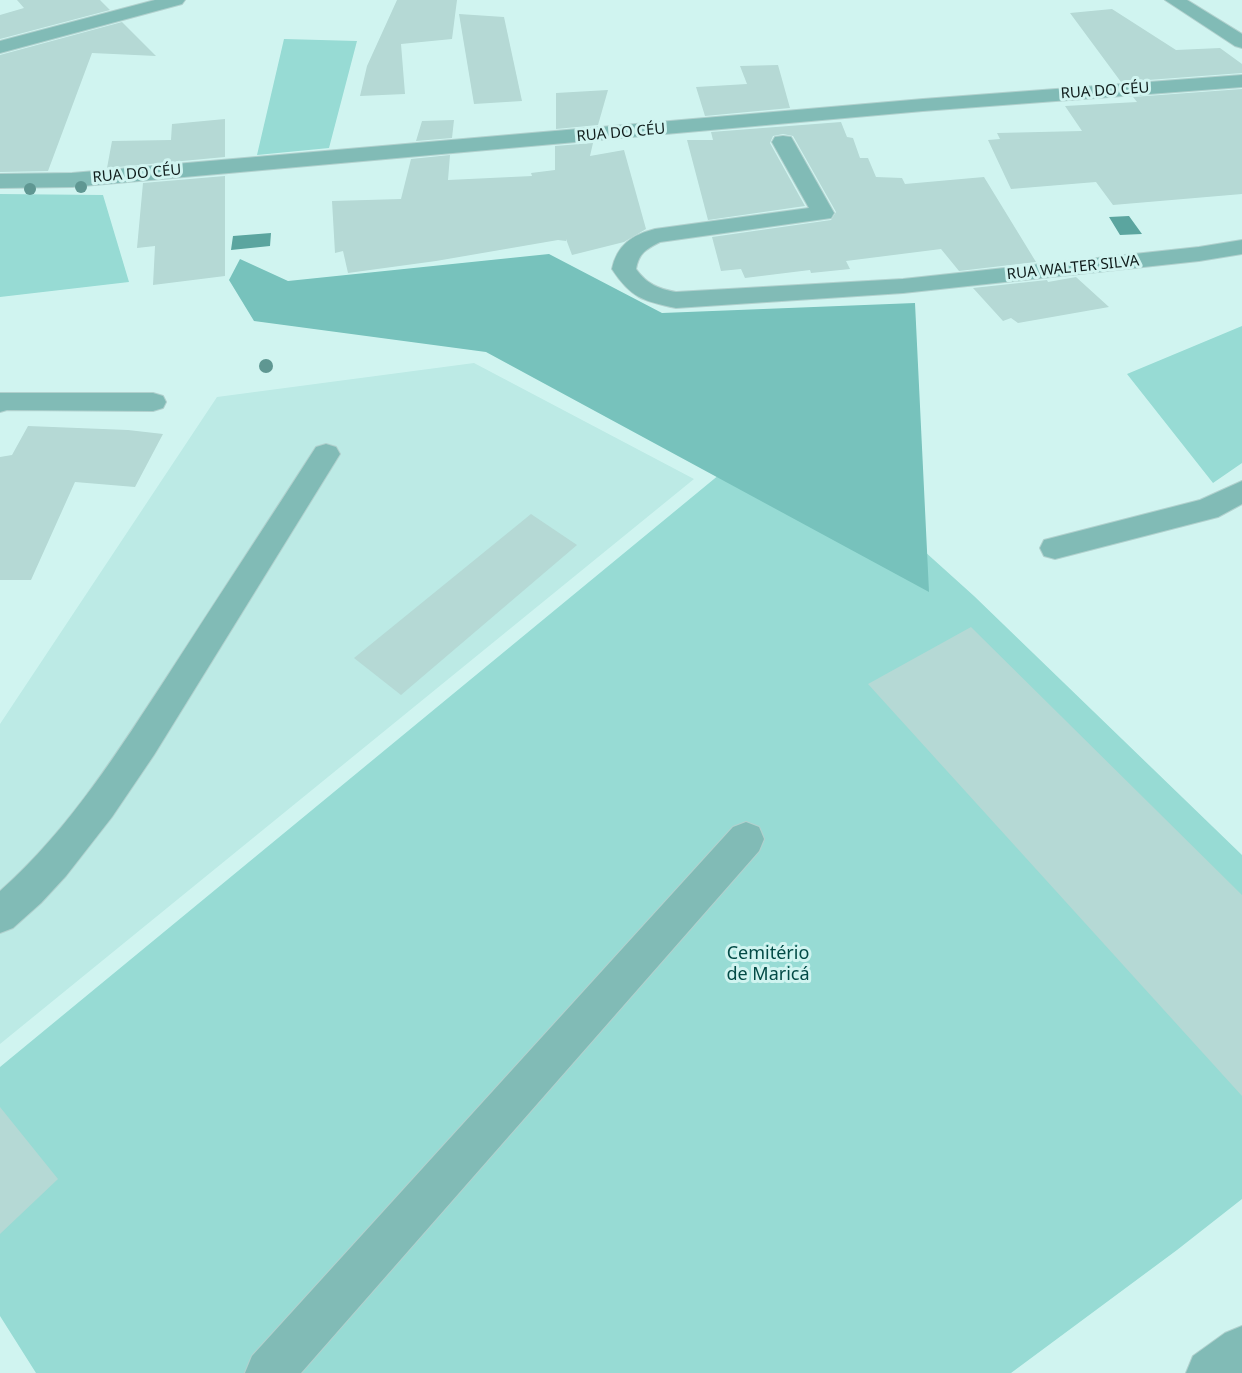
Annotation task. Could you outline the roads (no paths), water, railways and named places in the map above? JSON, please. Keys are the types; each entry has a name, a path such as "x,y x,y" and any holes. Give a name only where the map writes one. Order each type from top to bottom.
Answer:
{"street":[{"path":"0,47 176,0"},
{"path":"1174,0 1242,42"},
{"name":"RUA DO CÉU","path":"0,181 84,179 935,104 1242,81"},
{"name":"RUA WALTER SILVA","path":"783,142 822,213 655,236 636,244 626,255 624,269 636,288 653,295 676,300 903,286 1199,254 1242,247"},
{"path":"0,403 2,401 153,402"},
{"path":"0,915 15,903 85,828 124,773 326,454"},
{"path":"1055,548 1208,509 1242,491"},
{"path":"269,1373 746,839"},
{"path":"1210,1373 1242,1350"}],"park label":[{"name":"Cemitério de Maricá","path":"768,964"}]}
